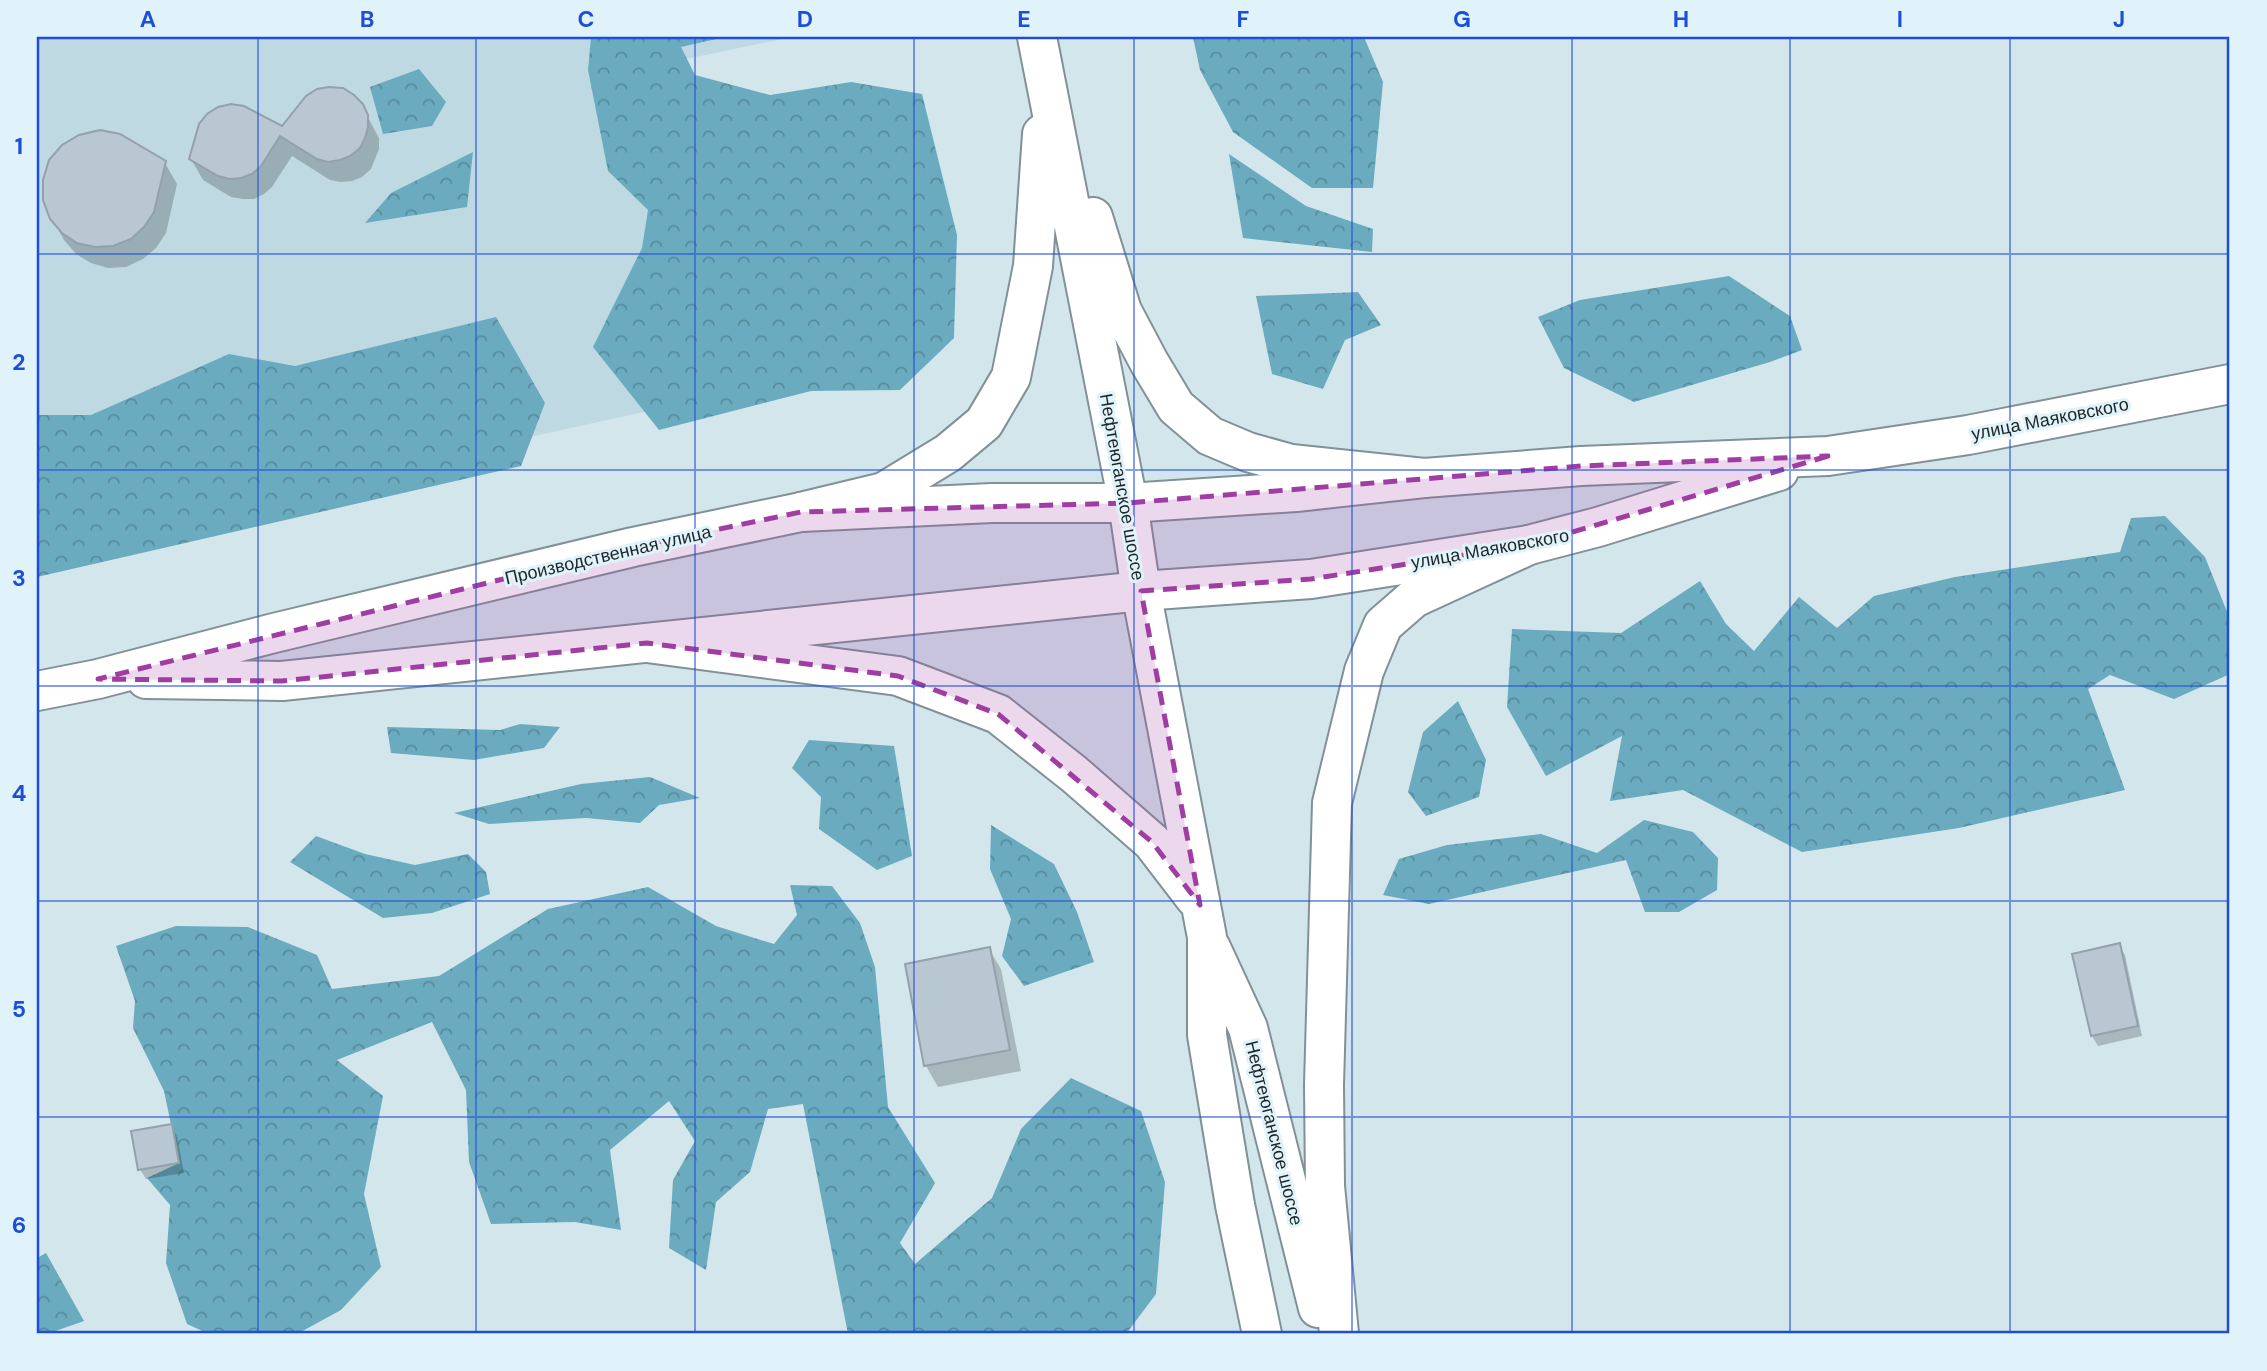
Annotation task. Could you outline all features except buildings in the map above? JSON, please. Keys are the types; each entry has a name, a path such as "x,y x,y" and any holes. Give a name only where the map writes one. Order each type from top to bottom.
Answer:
{"main road":[{"name":"Нефтеюганское шоссе","path":"1037,37 1128,503 1141,591 1203,921 1207,1035 1235,1205 1262,1334"},
{"path":"1045,76 1122,311 1176,407 1210,436 1248,452 1291,464 1424,478"},
{"path":"801,512 884,492 948,453 984,423 1011,377 1033,266 1045,76"},
{"name":"улица Маяковского","path":"1128,503 1296,492 1424,478 1581,466 1828,456 1968,435 2230,384"},
{"name":"улица Маяковского","path":"1141,591 1311,579 1529,545 1598,527 1828,456"},
{"name":"Производственная улица","path":"37,691 99,679 274,633 619,551 801,512 992,503 1128,503"},
{"path":"1339,1334 1325,1186 1327,950 1332,803 1357,697 1364,671 1383,625 1414,598 1529,545"},
{"name":"Производственная улица","path":"99,679 282,681 1141,591"},
{"path":"647,643 898,676 998,714 1074,774 1152,842 1203,921"},
{"name":"Нефтеюганское шоссе","path":"1203,921 1248,1028 1324,1334"}],"highlighted area":[{"path":"1828,456 1529,545 1311,579 1141,591 1200,905 1152,842 998,714 898,676 647,643 282,681 98,679 633,547 801,512 1128,503 1581,466"}],"shaded area":[{"path":"37,37 792,37 657,65 844,368 37,545"}],"green space":[{"path":"591,37 725,37 681,47 695,75 770,95 851,82 922,94 957,235 954,338 900,390 811,391 659,430 593,347 642,248 648,210 608,171 588,70"},
{"path":"1193,37 1364,37 1383,82 1373,188 1312,188 1233,132 1200,70"},
{"path":"419,69 446,102 432,126 383,134 370,87"},
{"path":"473,152 467,207 365,223 391,193"},
{"path":"1229,154 1306,206 1373,229 1372,252 1243,238"},
{"path":"1729,276 1790,316 1802,350 1634,402 1564,368 1538,317 1580,300"},
{"path":"1358,292 1381,325 1345,340 1323,389 1272,374 1256,296"},
{"path":"496,317 545,403 521,466 37,577 37,415 91,415 229,354 295,366"},
{"path":"2165,516 2205,557 2230,619 2230,674 2174,699 2110,675 2088,689 2125,790 1959,828 1802,852 1683,790 1610,801 1622,736 1546,776 1507,707 1512,629 1621,633 1700,581 1726,624 1754,651 1799,597 1837,628 1874,596 1955,577 2120,552 2131,518"},
{"path":"1458,701 1486,760 1479,797 1426,816 1408,792 1423,732"},
{"path":"520,724 560,727 544,748 474,760 391,753 387,727 500,730"},
{"path":"809,740 894,746 912,856 877,870 819,829 821,797 792,768"},
{"path":"650,777 700,798 659,805 640,823 586,818 489,824 454,813 581,784"},
{"path":"1644,820 1693,832 1718,858 1717,890 1679,912 1645,912 1626,860 1429,904 1383,895 1399,859 1447,845 1541,834 1597,853"},
{"path":"991,825 1054,864 1077,912 1094,962 1024,986 1002,956 1011,919 990,869"},
{"path":"316,836 365,854 415,865 468,854 486,872 490,894 432,913 383,918 290,862"},
{"path":"790,885 832,886 860,923 875,967 888,1107 935,1183 900,1243 915,1264 992,1198 1021,1129 1071,1078 1141,1111 1165,1182 1156,1294 1126,1334 848,1334 803,1104 768,1109 750,1172 716,1202 706,1270 669,1248 673,1180 695,1141 669,1101 610,1150 621,1230 575,1222 491,1224 469,1162 466,1090 432,1022 337,1060 383,1096 364,1194 381,1267 341,1310 297,1334 209,1334 187,1324 166,1263 170,1205 147,1178 179,1163 164,1091 133,1028 135,1001 116,946 176,926 248,927 317,955 332,989 439,976 548,909 648,887 716,926 774,944 797,915"},
{"path":"46,1253 84,1321 47,1334 37,1334 37,1258"}]}
